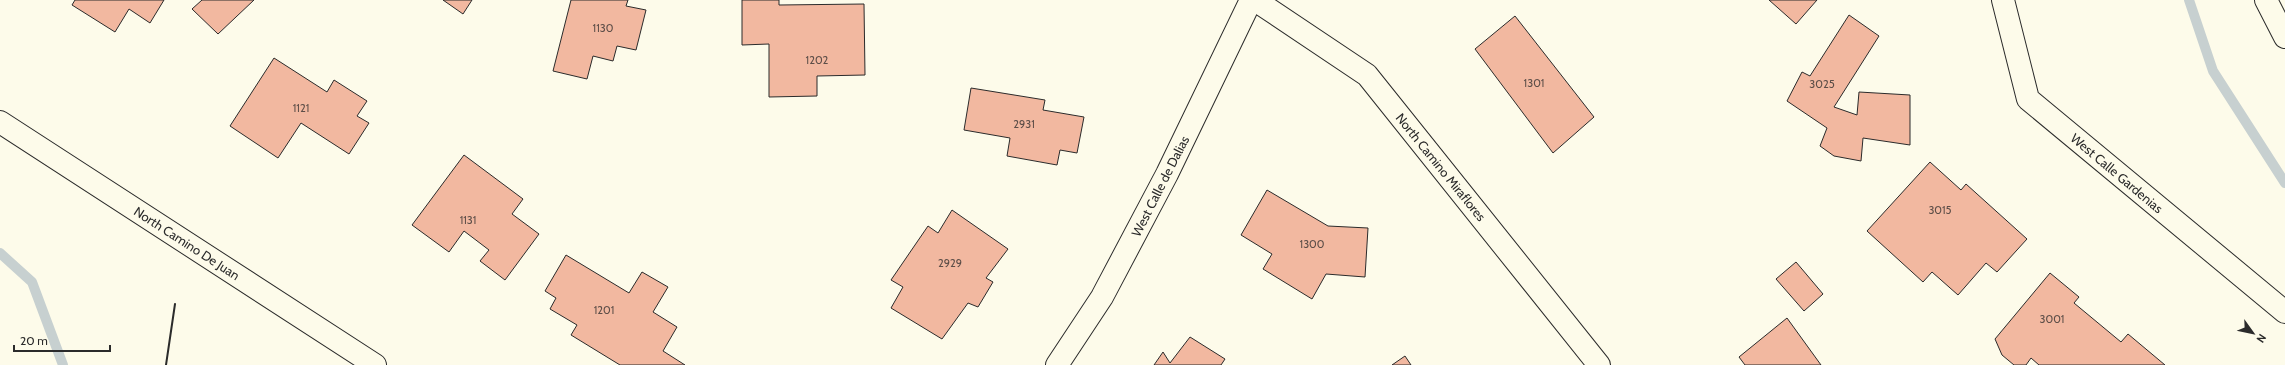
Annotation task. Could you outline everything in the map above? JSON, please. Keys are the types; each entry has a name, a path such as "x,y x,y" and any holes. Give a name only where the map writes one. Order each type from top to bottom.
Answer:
{"street":[{"name":"West Calle de Dalias","path":"1056,365 1102,297 1168,174 1251,0"},
{"name":"North Camino Miraflores","path":"1255,0 1367,76 1599,365"},
{"name":"West Calle Gardenias","path":"2003,0 2028,99 2285,312"},
{"path":"2266,0 2285,37"},
{"name":"North Camino De Juan","path":"0,122 375,365"}],"building":[{"path":"75,0 164,0 150,23 129,9 115,32 72,5"},
{"path":"202,0 254,0 218,34 192,9"},
{"path":"443,0 472,0 463,14"},
{"path":"571,0 628,0 626,6 646,10 636,50 617,46 613,61 593,56 587,79 553,71"},
{"path":"742,0 779,0 779,5 864,4 865,75 817,76 817,96 769,97 769,44 742,45"},
{"path":"1769,0 1817,0 1796,24"},
{"path":"1849,15 1879,36 1834,107 1857,115 1859,92 1910,95 1910,145 1863,138 1861,161 1834,156 1820,146 1827,128 1787,101 1802,72 1810,76"},
{"path":"1515,16 1594,117 1553,153 1475,49"},
{"path":"274,58 327,92 334,80 367,101 357,116 369,123 349,154 301,123 278,158 230,126"},
{"path":"971,88 1045,100 1043,110 1084,117 1077,153 1060,150 1057,165 1007,156 1010,138 964,130"},
{"path":"464,155 523,199 512,214 539,234 505,280 480,261 489,250 464,231 449,252 412,225"},
{"path":"1930,162 1961,190 1966,184 2027,239 1997,272 1986,263 1958,295 1932,272 1923,282 1867,231"},
{"path":"1267,190 1328,226 1368,228 1365,277 1326,274 1312,299 1263,269 1272,254 1241,235"},
{"path":"952,210 1008,249 986,278 993,282 978,307 968,303 942,339 891,308 903,287 891,280 928,226 938,233"},
{"path":"566,255 629,293 642,272 668,287 653,312 677,327 663,351 685,365 620,365 571,335 577,325 550,309 556,298 545,291"},
{"path":"1796,262 1823,294 1804,311 1776,279"},
{"path":"2050,273 2079,297 2074,303 2121,342 2128,334 2165,365 2039,365 2031,358 2026,365 2014,365 2002,355 1995,339"},
{"path":"1787,318 1821,365 1745,365 1739,357"},
{"path":"1190,337 1225,359 1221,365 1154,365 1163,352 1170,363"},
{"path":"1405,356 1411,365 1392,365"}],"waterway":[{"path":"2189,0 2213,71 2285,183"},
{"path":"0,253 32,282 63,365"}],"wall":[{"path":"166,365 175,304"}]}
